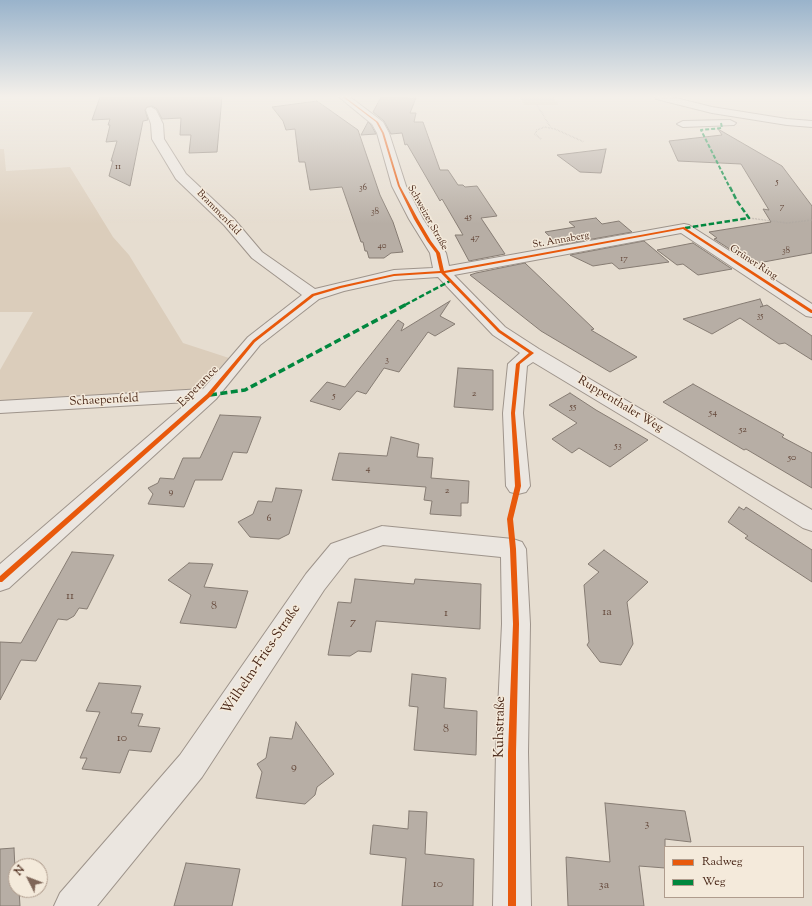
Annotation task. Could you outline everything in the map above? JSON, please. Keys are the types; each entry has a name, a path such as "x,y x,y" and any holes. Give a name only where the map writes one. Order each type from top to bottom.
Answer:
{"street":[{"name":"Brammenfeld","path":"158,139 181,176 229,222 257,255 313,295"},
{"name":"Schweizer Straße","path":"385,139 399,186 429,242 438,253 442,272"},
{"name":"St. Annaberg","path":"442,272 684,228"},
{"name":"Grüner Ring","path":"684,228 812,312"},
{"name":"Esperance","path":"0,580 209,395 254,341 313,295 340,287 394,275 442,272"},
{"name":"Ruppenthaler Weg","path":"442,272 499,331 532,353 687,445 812,522"},
{"path":"518,486 514,413 516,381 518,364 532,353"},
{"name":"Schaepenfeld","path":"0,407 209,395"},
{"name":"Wilhelm-Fries-Straße","path":"73,906 191,766 314,582 340,551 382,535 513,549"},
{"name":"Kuhstraße","path":"512,906 512,752 516,624 513,549"}],"path":[{"path":"578,139 584,142"},
{"path":"749,218 787,223 812,220"}],"shaded area":[{"path":"0,149 4,149 6,171 70,167 113,237 129,255 183,343 229,358 198,391 0,403 0,370 33,312 0,312"}],"building":[{"path":"107,139 139,139 130,186 109,176 113,161 111,161 117,141 106,142"},
{"path":"191,139 218,139 217,152 189,153"},
{"path":"296,139 361,139 380,195 393,222 403,252 391,253 384,258 369,258 367,251 365,251 363,242 361,242 342,187 310,190 305,162 299,162"},
{"path":"404,139 429,139 440,170 448,170 458,185 463,185 465,187 477,186 497,216 481,218 505,254 469,261 455,235 463,235 442,199 440,201 407,144 405,145"},
{"path":"684,139 736,139 782,166 812,206 812,253 753,264 714,239 717,238 709,232 771,222 763,209 769,210 741,164 678,161 669,141"},
{"path":"606,149 601,173 580,172 557,155"},
{"path":"596,218 602,224 619,221 632,232 559,245 545,232 575,227 569,222"},
{"path":"644,241 669,262 619,269 612,263 593,266 570,255"},
{"path":"693,243 732,269 698,275 683,264 677,265 657,250"},
{"path":"525,263 594,329 591,330 637,357 610,372 541,331 470,275"},
{"path":"760,299 763,306 760,307 767,305 812,336 812,360 785,343 779,344 740,318 712,334 683,319"},
{"path":"450,301 440,316 455,324 435,336 428,332 399,372 384,368 366,394 357,391 340,410 310,401 327,382 345,387 398,320 404,324 401,331"},
{"path":"458,368 493,370 493,410 454,407"},
{"path":"693,384 784,435 782,437 812,453 812,488 663,402"},
{"path":"570,393 648,440 610,467 579,448 572,453 552,439 577,423 549,405"},
{"path":"220,415 261,417 247,453 233,452 222,480 195,480 184,507 148,504 153,494 148,488 158,483 160,478 174,479 183,458 200,458"},
{"path":"391,437 419,444 417,457 433,458 431,478 469,481 468,503 461,503 461,516 430,514 432,501 424,500 426,487 332,480 339,453 387,456"},
{"path":"276,488 302,490 289,534 279,539 250,537 238,522 253,514 258,501 272,502"},
{"path":"739,507 744,510 746,507 812,550 812,582 745,538 748,536 728,522"},
{"path":"604,550 648,582 627,602 633,644 621,665 600,662 587,645 589,642 584,585 599,572 588,564"},
{"path":"72,552 114,555 87,609 79,608 74,616 67,620 58,619 36,661 21,660 0,700 0,642 21,643"},
{"path":"189,563 213,564 204,587 248,591 236,628 180,623 191,595 168,580"},
{"path":"355,579 414,584 415,579 481,584 480,629 376,621 371,652 358,651 350,656 328,655 338,602 351,603"},
{"path":"412,674 446,678 444,708 477,711 476,755 414,750 418,707 409,706"},
{"path":"99,683 141,686 131,713 143,714 138,726 160,728 151,752 129,750 120,773 82,769 87,758 80,758 100,712 86,711"},
{"path":"296,722 334,774 317,787 315,795 305,804 256,798 262,772 257,764 266,758 270,737 292,739"},
{"path":"605,803 685,811 691,842 665,839 664,868 639,866 644,906 568,906 566,857 610,862"},
{"path":"409,811 427,812 425,854 474,859 473,906 402,906 406,858 370,854 373,825 408,829"},
{"path":"14,848 14,858 8,858 8,898 20,898 20,906 0,906 0,849"},
{"path":"186,863 240,869 232,906 174,906"}],"marked path":[{"path":"685,228 749,218 737,201 706,139"},
{"path":"210,395 245,390 450,281"}],"cycle path":[{"path":"385,139 399,186 416,219 438,253 442,272"},
{"path":"0,580 209,395 254,341 313,295 340,287 394,275 442,272 684,228 812,312"},
{"path":"442,272 499,331 532,353 518,364 513,413 518,486 510,519 513,549 516,624 512,752 512,906"}]}
